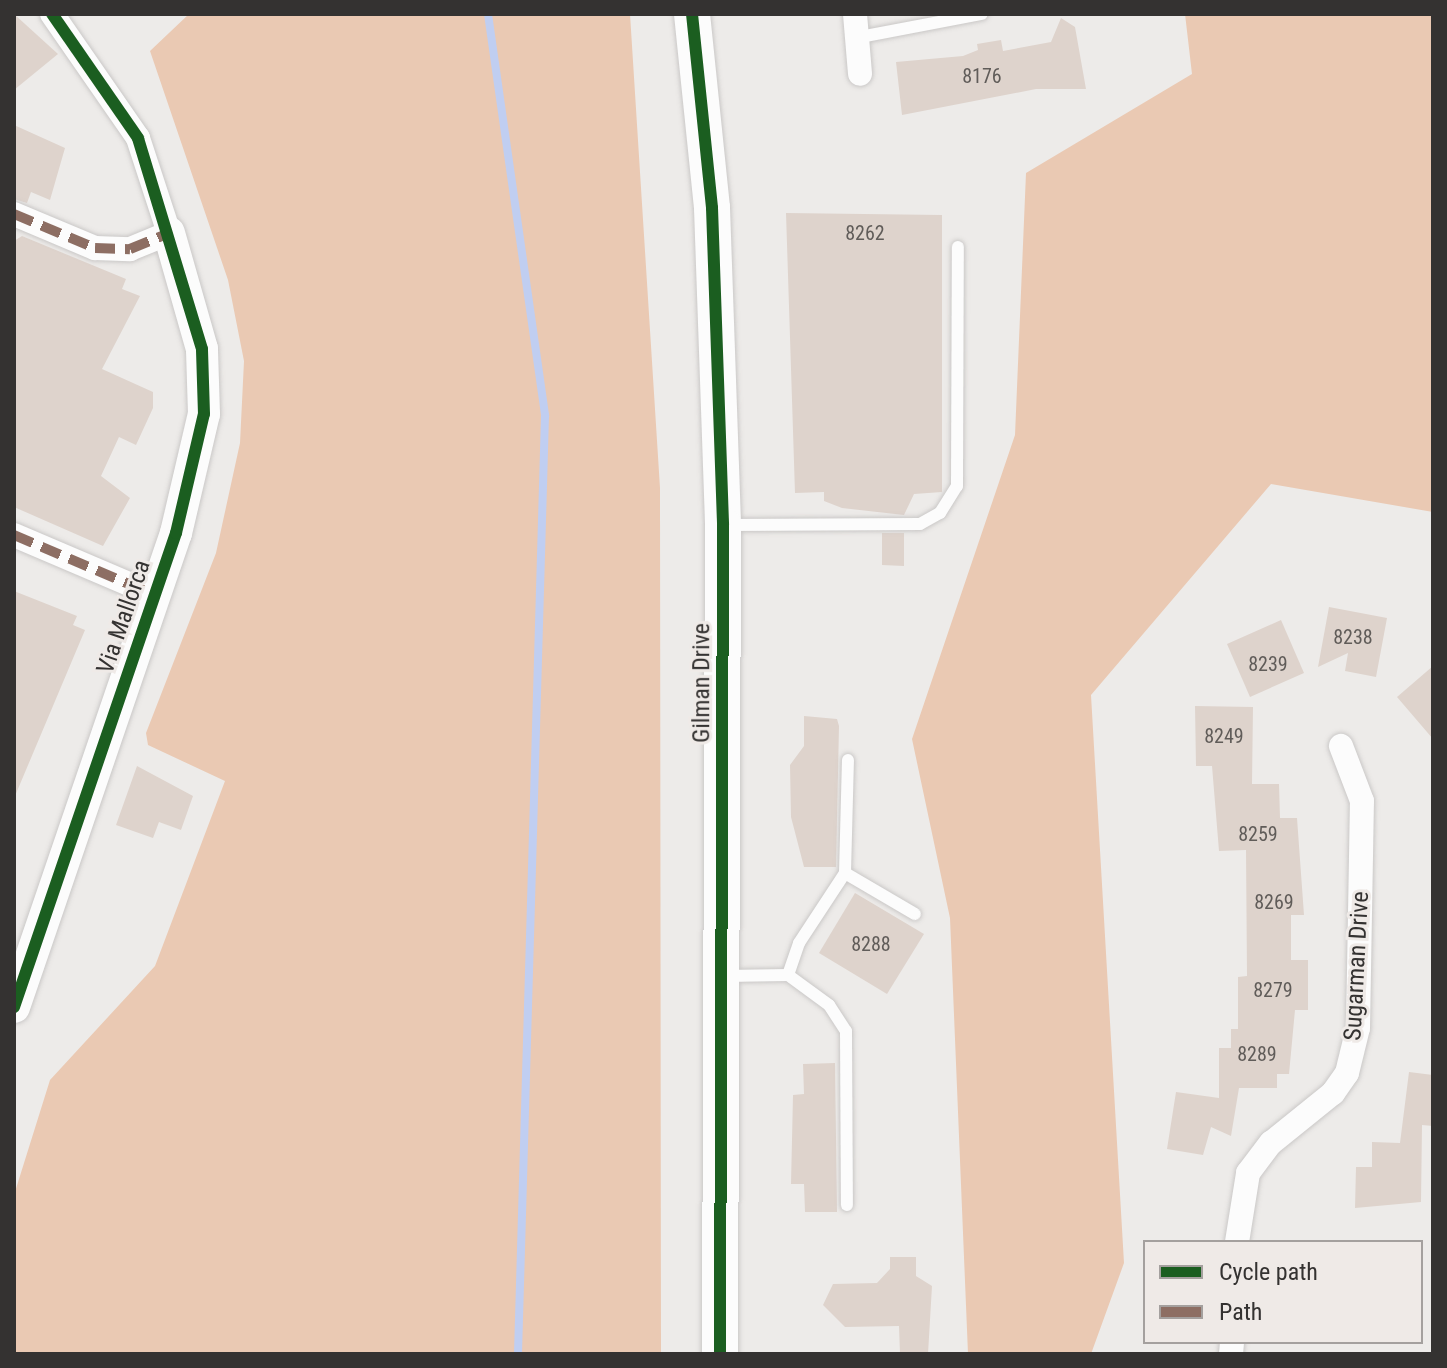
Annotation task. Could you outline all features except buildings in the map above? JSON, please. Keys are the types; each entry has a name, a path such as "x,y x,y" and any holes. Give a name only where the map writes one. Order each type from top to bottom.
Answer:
{"main road":[{"name":"Gilman Drive","path":"692,14 712,208 723,525 724,976 720,1354"}],"street":[{"path":"14,214 95,248 130,249 169,233 138,138 52,14"},
{"path":"858,25 860,74"},
{"name":"Via Mallorca","path":"14,1007 155,595 204,414 202,349 169,233"},
{"path":"14,535 155,595"},
{"name":"Sugarman Drive","path":"1237,1240 1248,1173 1271,1143 1333,1093 1347,1073 1358,1028 1362,801 1341,746"}],"lane":[{"path":"858,25 982,14"},
{"path":"723,525 920,524 940,513 957,486 958,247"},
{"path":"788,975 799,943 845,873 848,760"},
{"path":"845,873 915,914"},
{"path":"724,976 788,975 829,1005 846,1031 847,1205"}],"shaded area":[{"path":"189,14 630,14 660,488 661,1354 14,1354 14,1195 50,1080 155,966 225,781 148,745 146,733 216,553 240,443 244,361 228,280 150,51"},
{"path":"1185,14 1433,14 1433,512 1271,484 1091,695 1124,1263 1091,1354 968,1354 950,918 912,739 1015,435 1026,173 1192,74"}],"waterway":[{"path":"488,14 545,416 518,1354"}],"marked path":[{"path":"14,214 95,248 130,249 169,233"},
{"path":"14,535 155,595"}],"cycle path":[{"path":"14,1007 176,533 204,414 202,349 138,138 52,14"},
{"path":"692,14 712,208 723,525 720,1354"}]}
